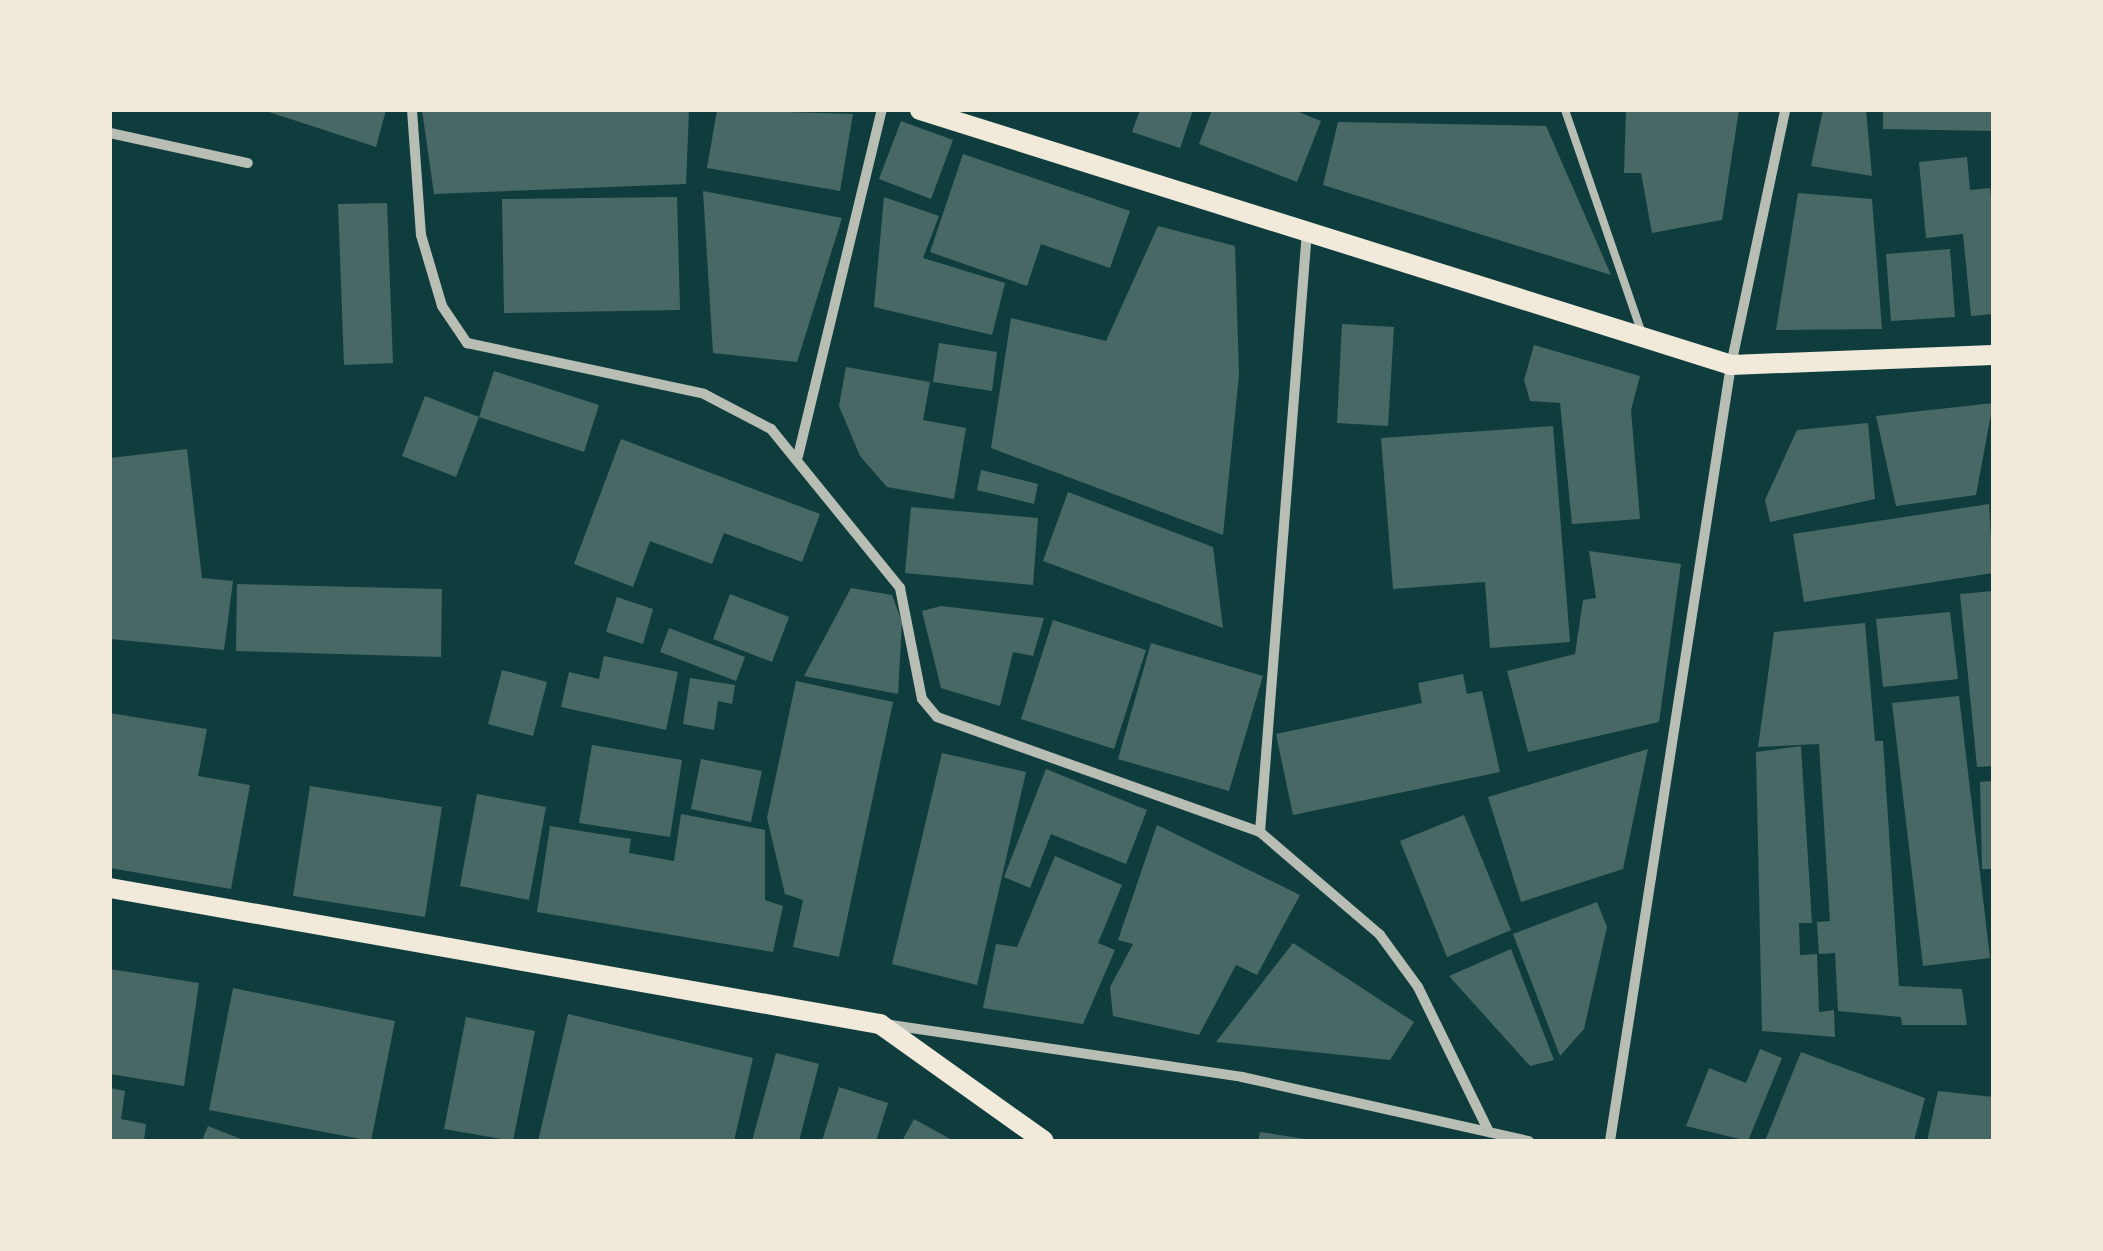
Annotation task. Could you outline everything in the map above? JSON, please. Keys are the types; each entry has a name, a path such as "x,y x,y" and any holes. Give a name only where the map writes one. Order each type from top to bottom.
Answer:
{"main road":[{"path":"920,110 1731,365 1993,355"},
{"path":"110,888 880,1024 1044,1141"}],"street":[{"path":"412,110 420,234 442,306 468,343 704,394 771,429 798,456 911,609 914,668 936,717 1260,832 1380,935 1418,987 1488,1130"},
{"path":"798,456 882,110"},
{"path":"1610,1141 1731,365 1784,110"},
{"path":"110,133 248,164"},
{"path":"1260,832 1308,232"},
{"path":"880,1024 1242,1077 1529,1141"}],"lane":[{"path":"1565,110 1643,338"}],"building":[{"path":"263,110 386,110 376,147"},
{"path":"422,110 689,110 686,184 434,194"},
{"path":"717,110 853,114 840,191 707,168"},
{"path":"1140,110 1193,110 1180,148 1132,132"},
{"path":"1212,110 1294,110 1321,121 1297,182 1199,144"},
{"path":"1626,110 1739,110 1722,220 1652,233 1641,173 1624,173"},
{"path":"1823,110 1866,110 1872,176 1811,166"},
{"path":"1883,110 1993,110 1993,131 1883,129"},
{"path":"901,121 953,140 931,199 879,179"},
{"path":"1338,122 1546,126 1611,275 1323,185"},
{"path":"963,154 1130,211 1110,268 1041,244 1027,286 930,252"},
{"path":"1967,157 1970,190 1990,188 1993,314 1971,316 1963,234 1926,238 1919,162"},
{"path":"703,191 842,218 797,362 713,353"},
{"path":"1798,193 1872,199 1882,329 1776,330"},
{"path":"677,197 680,310 504,313 502,199"},
{"path":"884,197 939,216 923,258 1005,283 992,335 874,307"},
{"path":"387,203 393,363 344,365 338,204"},
{"path":"1158,226 1235,246 1239,375 1223,535 991,448 1011,318 1106,341"},
{"path":"1950,249 1955,317 1891,321 1886,254"},
{"path":"1342,324 1394,327 1388,426 1337,423"},
{"path":"939,343 997,352 992,391 933,382"},
{"path":"1534,345 1640,376 1631,410 1640,519 1572,524 1560,403 1530,401 1524,380"},
{"path":"846,367 930,382 923,420 966,428 954,499 887,487 860,456 839,406"},
{"path":"494,371 599,405 584,452 479,417"},
{"path":"425,396 479,417 456,477 402,456"},
{"path":"1993,403 1976,495 1896,506 1876,416"},
{"path":"1868,423 1875,499 1770,522 1765,500 1797,430"},
{"path":"1553,426 1570,642 1490,648 1485,582 1393,589 1381,438"},
{"path":"621,439 820,514 802,562 724,533 712,564 650,541 633,587 574,564"},
{"path":"187,449 202,578 233,581 224,650 110,639 110,458"},
{"path":"981,470 1038,484 1034,504 977,490"},
{"path":"1068,492 1213,547 1223,628 1043,561"},
{"path":"1989,504 1993,573 1804,602 1793,534"},
{"path":"911,507 1038,518 1033,585 905,573"},
{"path":"1589,551 1681,564 1659,722 1528,752 1507,671 1575,654 1583,600 1596,598"},
{"path":"237,584 442,589 441,657 236,651"},
{"path":"851,588 892,595 902,622 898,694 804,676"},
{"path":"1993,591 1993,766 1977,767 1960,594"},
{"path":"730,594 789,617 772,662 713,639"},
{"path":"617,597 653,609 643,644 606,632"},
{"path":"941,606 1044,618 1033,656 1013,652 1000,706 941,688 922,611"},
{"path":"1950,612 1958,679 1883,687 1876,619"},
{"path":"1053,620 1146,650 1114,749 1021,719"},
{"path":"1865,623 1875,741 1883,741 1899,986 1962,989 1967,1025 1902,1025 1901,1017 1838,1011 1835,953 1819,954 1817,922 1830,921 1819,744 1758,747 1774,632"},
{"path":"669,628 745,657 736,681 660,652"},
{"path":"1151,643 1263,676 1229,791 1118,759"},
{"path":"604,656 678,672 666,730 561,707 569,672 599,679"},
{"path":"502,670 547,682 533,736 488,724"},
{"path":"1463,674 1467,694 1482,691 1500,772 1293,815 1276,734 1422,703 1418,683"},
{"path":"690,678 735,685 732,704 718,701 714,730 683,724"},
{"path":"796,681 893,702 839,957 793,947 803,900 785,894 767,818"},
{"path":"1959,696 1990,958 1923,966 1892,703"},
{"path":"110,713 207,729 198,776 250,785 231,889 110,868"},
{"path":"592,745 682,760 670,837 579,823"},
{"path":"1801,746 1812,923 1799,923 1800,955 1817,954 1819,1012 1834,1010 1835,1037 1762,1031 1756,752"},
{"path":"1648,749 1623,869 1521,902 1488,797"},
{"path":"942,753 1026,772 977,985 892,964"},
{"path":"701,759 762,771 751,822 691,809"},
{"path":"1046,769 1147,810 1126,864 1051,834 1030,888 1004,877"},
{"path":"1993,781 1993,869 1982,869 1980,782"},
{"path":"310,786 442,807 425,917 293,896"},
{"path":"477,794 546,807 529,900 460,886"},
{"path":"681,814 765,830 765,900 783,906 773,952 537,912 550,826 631,839 629,853 674,861"},
{"path":"1464,815 1511,930 1447,957 1400,841"},
{"path":"1157,825 1300,895 1257,975 1236,965 1199,1035 1113,1016 1110,987 1133,944 1118,940"},
{"path":"1055,856 1122,885 1098,943 1115,950 1083,1024 983,1008 996,944 1017,947"},
{"path":"1597,902 1607,927 1584,1029 1560,1056 1513,934"},
{"path":"1293,943 1414,1022 1390,1060 1216,1042"},
{"path":"1511,949 1554,1060 1530,1066 1449,976"},
{"path":"110,969 199,983 184,1086 110,1074"},
{"path":"233,988 395,1021 371,1141 209,1110"},
{"path":"568,1014 753,1058 734,1141 538,1141"},
{"path":"466,1017 535,1031 513,1141 444,1129"},
{"path":"1760,1049 1782,1058 1748,1141 1686,1126 1709,1068 1746,1083"},
{"path":"1801,1052 1925,1098 1914,1141 1765,1141"},
{"path":"776,1053 819,1064 799,1141 752,1141"},
{"path":"839,1087 888,1103 876,1141 822,1141"},
{"path":"110,1088 125,1091 121,1119 146,1124 144,1141 110,1141"},
{"path":"1938,1091 1993,1097 1993,1141 1927,1141"},
{"path":"914,1119 954,1141 902,1141"},
{"path":"208,1126 246,1141 202,1141"},
{"path":"1260,1132 1305,1139 1305,1141 1258,1141"}]}
